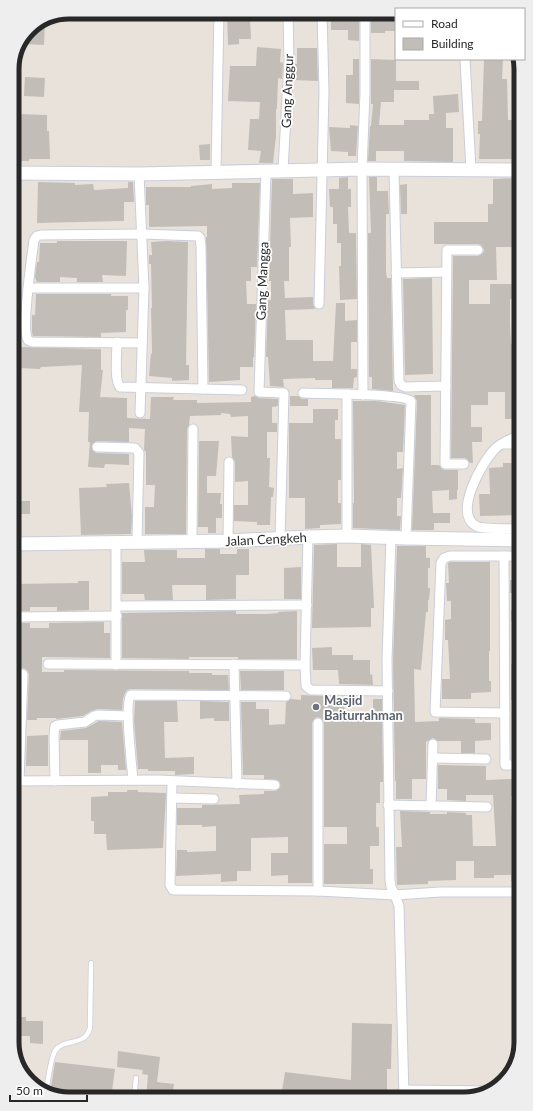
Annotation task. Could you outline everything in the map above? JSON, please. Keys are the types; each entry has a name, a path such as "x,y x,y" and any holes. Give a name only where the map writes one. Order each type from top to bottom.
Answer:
{"street":[{"path":"216,172 219,19"},
{"name":"Gang Anggur","path":"283,170 289,68 288,19"},
{"path":"319,304 324,91 322,19"},
{"path":"363,395 362,169 365,93 365,19"},
{"path":"465,60 471,170"},
{"path":"19,173 139,174 362,169 514,170"},
{"path":"394,170 399,383 405,387 446,386"},
{"name":"Gang Mangga","path":"266,171 259,392 284,393 280,538"},
{"path":"139,174 144,288 140,413"},
{"path":"142,343 32,342 28,340 26,335 26,312 34,240 37,236 142,234 196,235 200,238 203,389"},
{"path":"464,464 445,464 447,250 478,250"},
{"path":"396,273 446,272"},
{"path":"29,288 144,288"},
{"path":"117,342 116,370 118,385 122,388 242,390"},
{"path":"303,393 404,398 410,401 406,538"},
{"path":"347,394 347,536"},
{"path":"192,542 193,429"},
{"path":"514,438 495,449 477,475 469,498 468,514 472,523 480,527 514,528"},
{"path":"502,444 514,444"},
{"path":"97,447 135,448 139,453 137,542"},
{"path":"228,542 229,462"},
{"name":"Jalan Cengkeh","path":"19,544 228,542 280,538 347,536 514,540"},
{"path":"308,537 305,665 306,686 311,690 388,691"},
{"path":"391,537 388,624 388,805 390,880 391,887 399,906 404,1092"},
{"path":"116,543 116,665"},
{"path":"505,713 435,712 441,563 444,558 450,556 514,556"},
{"path":"504,556 505,765 514,765"},
{"path":"117,606 307,605"},
{"path":"19,617 117,616"},
{"path":"48,664 305,665"},
{"path":"234,664 237,784"},
{"path":"19,745 23,674"},
{"path":"133,780 128,716 129,698 132,694 286,696"},
{"path":"55,781 54,736 56,726 84,722 98,715 128,716"},
{"path":"318,724 318,891"},
{"path":"431,806 433,744"},
{"path":"433,758 486,759"},
{"path":"19,781 133,780 275,785"},
{"path":"172,781 170,885 173,890 318,891 395,895 440,892 512,892"},
{"path":"172,798 214,799"},
{"path":"388,805 487,807"},
{"path":"448,1092 469,1092"}],"lane":[{"path":"47,1087 56,1050 62,1045 82,1040 88,1034 90,1028 91,963"},
{"path":"135,1092 136,1078"}],"building":[{"path":"227,19 250,20 251,39 239,39 239,44 228,45"},
{"path":"331,19 359,19 359,41 348,40 348,30 331,30"},
{"path":"371,19 395,20 395,31 371,33"},
{"path":"45,25 44,45 26,44 33,33"},
{"path":"257,47 281,49 280,62 283,63 282,79 278,78 276,136 273,163 259,163 261,151 248,150 250,119 259,119 260,102 228,101 230,66 256,66"},
{"path":"297,48 317,48 318,81 294,80 295,64 297,64"},
{"path":"353,59 359,59 359,104 346,103 346,75 353,75"},
{"path":"371,59 396,60 396,81 419,81 419,90 394,90 394,102 381,102 379,125 404,125 404,120 429,120 429,114 434,114 433,96 458,94 459,112 446,113 446,128 453,128 453,162 404,161 404,151 376,151 376,161 368,161 373,104 371,104"},
{"path":"484,60 503,60 502,79 507,79 508,120 514,120 514,159 479,159 480,134 478,134 478,121 482,121"},
{"path":"25,77 45,78 44,97 24,96"},
{"path":"19,114 47,115 50,159 29,159 29,161 19,161"},
{"path":"350,125 358,126 356,156 348,156 348,152 331,151 329,127 350,128"},
{"path":"210,144 210,160 200,160 199,145"},
{"path":"348,177 348,189 351,189 351,207 348,207 349,233 356,233 357,299 340,300 339,266 341,266 341,243 337,243 337,224 333,224 333,207 330,207 329,189 339,189 339,178"},
{"path":"369,177 377,177 377,191 388,191 389,214 386,214 386,271 387,278 391,278 393,391 372,389 372,377 369,377 368,233 371,233"},
{"path":"514,178 514,247 496,247 497,280 469,280 469,304 490,304 490,284 514,284 514,299 510,299 510,324 511,344 513,344 512,378 514,378 514,419 505,419 505,392 488,392 488,405 471,405 471,427 482,427 482,442 472,442 473,463 470,463 464,458 451,458 453,256 478,256 483,253 484,250 481,245 478,244 434,244 434,222 488,222 488,204 493,204 493,179"},
{"path":"272,179 293,179 293,194 313,193 313,217 290,218 291,247 289,247 289,281 284,281 285,298 313,297 315,309 285,310 286,340 313,340 313,361 333,361 336,303 345,303 345,321 357,320 357,342 351,342 351,369 357,369 357,377 354,378 353,388 332,388 332,380 315,380 315,378 283,379 284,387 270,386 268,357 266,357 268,300 271,300 271,281 269,281"},
{"path":"38,182 75,183 75,185 93,184 94,190 128,188 128,182 133,182 134,202 124,202 124,221 37,223"},
{"path":"232,183 260,183 257,267 251,267 251,281 246,281 247,304 256,304 253,367 240,367 240,380 209,382 207,226 149,227 149,205 146,205 146,187 191,187 212,184 212,189 232,188"},
{"path":"407,184 407,214 401,214 400,185"},
{"path":"57,241 127,241 126,276 102,275 103,282 77,282 77,278 60,277 60,282 37,282 35,277 37,262 39,262 40,243 57,243"},
{"path":"151,242 188,242 186,365 189,365 189,380 172,381 172,378 149,376 151,353 152,354 152,308 151,264 149,264 149,255 152,255"},
{"path":"432,278 433,374 405,375 403,279"},
{"path":"36,294 111,294 111,296 128,296 128,310 126,310 126,332 101,333 101,337 33,336 32,315 35,315"},
{"path":"20,347 101,349 101,370 103,370 100,397 127,398 127,418 150,419 151,397 174,397 173,400 197,400 197,403 251,402 251,397 255,396 259,398 278,399 278,406 272,407 272,423 277,423 277,432 267,432 267,458 270,458 269,487 274,488 273,497 271,497 270,525 257,525 257,522 234,521 234,505 248,505 248,481 235,482 235,462 232,457 231,436 248,437 248,416 231,417 230,414 221,413 221,415 190,416 187,429 186,534 145,534 145,507 154,507 155,485 146,485 146,452 144,450 145,429 129,428 129,442 97,441 92,444 92,450 96,453 129,454 129,465 105,464 104,468 88,467 90,442 88,442 89,412 79,412 82,365 41,367 40,369 19,368"},
{"path":"414,395 431,395 431,465 439,465 445,470 458,470 457,499 449,500 449,490 432,491 433,513 450,513 450,523 434,523 434,530 412,530 417,401"},
{"path":"290,396 298,396 302,399 308,399 308,406 290,406"},
{"path":"353,401 377,401 405,405 403,452 397,452 397,469 403,468 401,498 397,498 397,516 401,516 400,530 353,528"},
{"path":"313,409 338,409 338,420 335,420 335,439 341,439 341,480 338,480 338,503 341,503 341,524 320,525 320,528 305,529 305,498 289,498 289,423 313,423"},
{"path":"199,441 219,441 216,476 207,476 207,493 221,493 220,504 222,504 222,518 216,518 216,533 208,533 208,527 198,527"},
{"path":"503,463 514,463 514,515 480,516 479,494 490,494 489,468 503,467"},
{"path":"129,483 132,516 131,534 81,535 79,488 107,487 106,484"},
{"path":"19,501 30,501 30,514 19,514"},
{"path":"337,544 337,567 361,567 361,544 371,545 374,608 371,608 371,627 312,628 314,545"},
{"path":"397,546 426,546 426,558 430,558 430,568 428,568 428,588 430,588 428,612 426,612 421,670 414,669 415,722 439,721 439,718 475,719 475,723 491,723 491,740 475,741 475,753 461,753 461,741 438,741 433,738 426,742 426,779 412,779 412,799 396,799 393,660"},
{"path":"205,549 220,549 220,554 237,554 237,549 249,549 249,575 236,575 236,599 206,600 206,585 172,585 173,600 145,600 144,594 122,594 122,562 145,562 144,550 177,550 177,558 205,558"},
{"path":"490,562 489,681 491,681 491,692 471,693 471,699 442,699 442,679 450,679 448,640 445,640 445,620 451,619 451,601 447,601 446,583 449,583 448,563"},
{"path":"301,567 301,599 284,599 284,568"},
{"path":"510,580 514,580 514,593 510,593"},
{"path":"78,581 89,581 89,610 57,611 57,607 30,607 30,611 19,611 19,584 78,583"},
{"path":"511,610 514,610 514,621 511,621"},
{"path":"236,611 236,614 267,614 297,611 297,659 238,659 238,657 189,657 189,659 122,658 122,613"},
{"path":"104,622 104,633 110,633 110,658 42,657 42,672 64,672 64,670 189,671 189,673 212,673 212,675 228,675 229,690 131,689 127,690 125,693 122,710 97,709 83,716 56,719 37,718 37,720 27,720 29,674 26,669 23,668 19,670 19,623 30,623 30,628 49,628 49,623"},
{"path":"332,647 332,655 353,655 353,660 370,660 370,675 372,674 373,685 339,684 338,670 313,670 312,648"},
{"path":"511,664 514,664 514,700 511,700"},
{"path":"240,671 284,671 284,690 241,690"},
{"path":"301,695 344,697 345,719 373,718 373,699 382,699 383,782 380,782 380,803 376,803 376,827 379,827 379,846 370,846 370,869 373,869 373,884 324,884 324,844 347,844 347,827 324,827 324,723 323,720 318,717 315,718 312,723 312,883 288,883 288,875 271,876 271,853 288,853 288,837 251,838 251,871 237,871 237,881 221,882 221,874 176,876 177,850 187,850 187,852 216,851 216,826 202,827 202,825 177,825 177,808 202,808 202,805 240,804 239,795 264,794 264,791 275,791 280,788 280,783 278,780 264,779 264,775 243,775 241,702 256,702 256,709 269,709 269,725 285,724 286,702 291,699 301,700"},
{"path":"135,701 177,701 178,722 164,722 165,758 194,757 194,774 175,775 175,771 148,771 148,769 138,769 134,721"},
{"path":"200,701 229,702 229,721 214,721 214,718 200,719"},
{"path":"99,721 122,722 126,770 118,770 118,765 101,765 101,773 88,773 88,740 60,740 61,731 86,728"},
{"path":"48,735 48,766 26,766 27,736"},
{"path":"438,765 486,766 486,780 512,779 512,777 514,777 514,796 511,796 514,845 514,881 511,881 511,875 494,875 494,878 474,878 474,861 456,861 456,880 428,881 428,884 397,885 396,847 402,847 400,811 430,812 430,814 447,814 447,812 466,813 466,815 472,815 473,846 496,846 493,795 466,795 466,801 447,800 447,789 438,789"},
{"path":"127,790 166,793 163,848 107,850 106,834 94,834 94,821 91,821 91,797 108,796 108,792 127,792"},
{"path":"19,1017 26,1017 26,1021 43,1021 43,1044 30,1043 30,1036 19,1036"},
{"path":"352,1023 392,1024 391,1069 387,1069 387,1092 282,1092 285,1072 351,1080"},
{"path":"118,1051 160,1057 157,1082 174,1084 173,1092 147,1092 148,1075 142,1074 143,1070 117,1067"},
{"path":"55,1062 115,1069 112,1092 65,1092 51,1088"}],"place":[{"name":"Masjid Baiturrahman","path":"316,707"}]}
